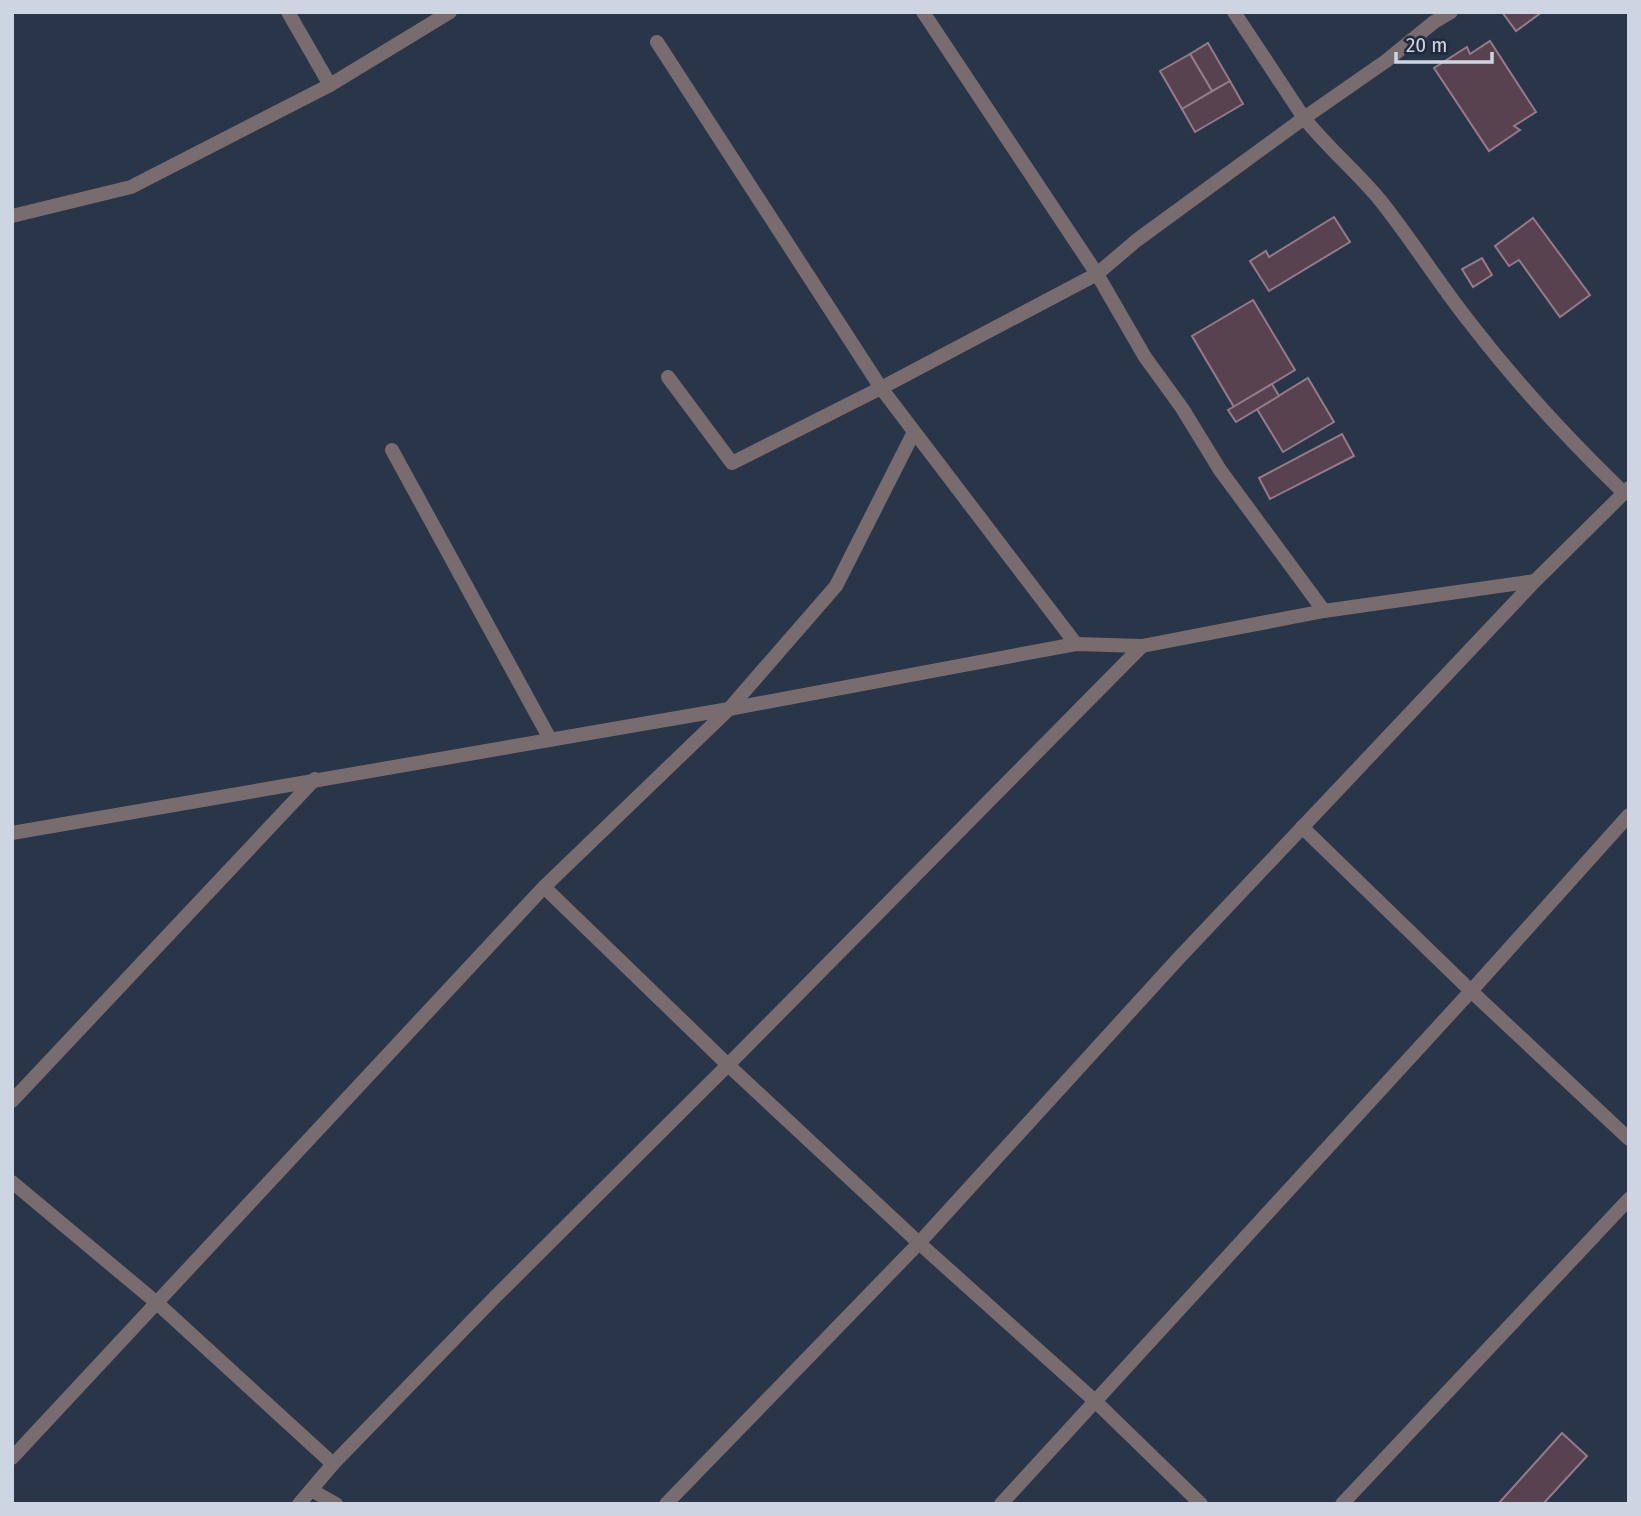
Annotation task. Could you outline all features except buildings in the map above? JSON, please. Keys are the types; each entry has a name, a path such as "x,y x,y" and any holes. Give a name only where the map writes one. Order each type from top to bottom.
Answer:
{"street":[{"path":"288,12 330,85"},
{"path":"12,216 131,187 330,85 450,12"},
{"path":"923,12 1097,274 1145,357 1182,408 1220,470 1324,611"},
{"path":"666,1504 919,1243 1177,960 1535,581 1626,491 1563,434 1470,324 1379,199 1323,143 1304,118 1234,12"},
{"path":"668,377 732,463 1097,274 1157,225 1451,12"},
{"path":"657,42 881,388 1076,644"},
{"path":"12,1458 544,887 729,709 836,586 914,432"},
{"path":"391,450 550,739"},
{"path":"12,833 729,709 1076,644 1142,646 1324,611 1535,581"},
{"path":"299,1504 333,1464 496,1296 1142,646"},
{"path":"12,1101 315,779"},
{"path":"1001,1504 1629,815"},
{"path":"1302,827 1629,1139"},
{"path":"544,887 728,1065 919,1243 1095,1401 1201,1504"},
{"path":"12,1182 158,1303 333,1464"},
{"path":"1342,1504 1629,1199"},
{"path":"311,1490 336,1504"}]}
